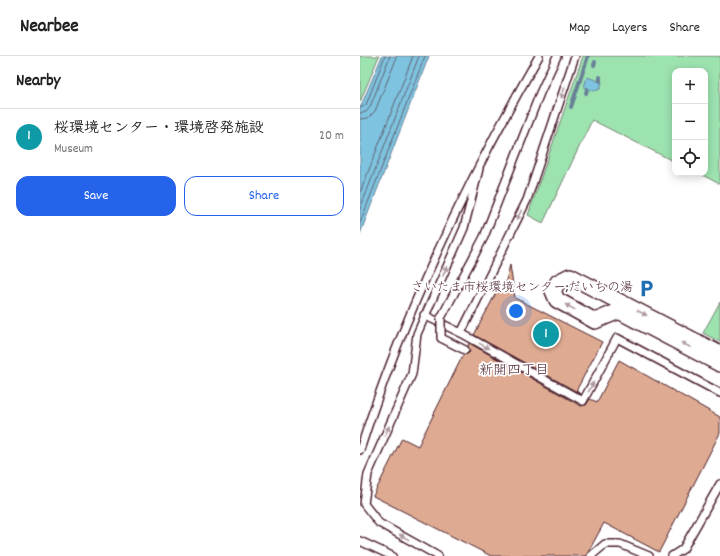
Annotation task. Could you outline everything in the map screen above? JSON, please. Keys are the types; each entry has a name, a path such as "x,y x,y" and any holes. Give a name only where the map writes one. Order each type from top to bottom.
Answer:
{"street":[{"path":"720,354 570,276 558,282 553,291 557,300 595,321 619,311 720,364"}],"lane":[{"path":"360,450 390,363 462,199 539,56"},
{"path":"465,350 441,338 441,318 484,237 556,56"},
{"path":"461,333 527,200 575,56"},
{"path":"438,556 378,523 364,504 368,474 412,374 417,334 424,315 464,228 479,169"},
{"path":"424,315 461,333 583,401 617,338 720,393"},
{"path":"672,556 683,549 720,484"},
{"path":"360,541 392,556"},
{"path":"592,556 605,544 620,544 649,556"}],"green space":[{"path":"360,56 379,56 360,102"},
{"path":"583,56 720,56 720,184 704,176 708,176 708,68 672,68 672,160 592,120 543,223 528,215"},
{"path":"720,302 720,342 703,333"}],"water":[{"path":"382,56 429,56 360,234 360,108"},
{"path":"587,77 602,82 600,89 594,91 584,87"}],"building":[{"path":"510,265 515,298 602,342 576,391 581,394 474,335 498,289 503,292"},
{"path":"469,343 581,406 586,405 590,399 597,402 619,360 720,417 720,433 659,552 604,523 586,556 491,556 373,496 402,438 418,446 463,355 470,352 468,346"}],"waterway":[{"path":"571,107 588,56"},
{"path":"586,93 587,89"}],"place":[{"name":"さいたま市桜環境センター;だいちの湯","path":"646,288"},
{"name":"桜環境センター・環境啓発施設","path":"546,334"}],"district":[{"name":"新開四丁目","path":"514,371"}]}
